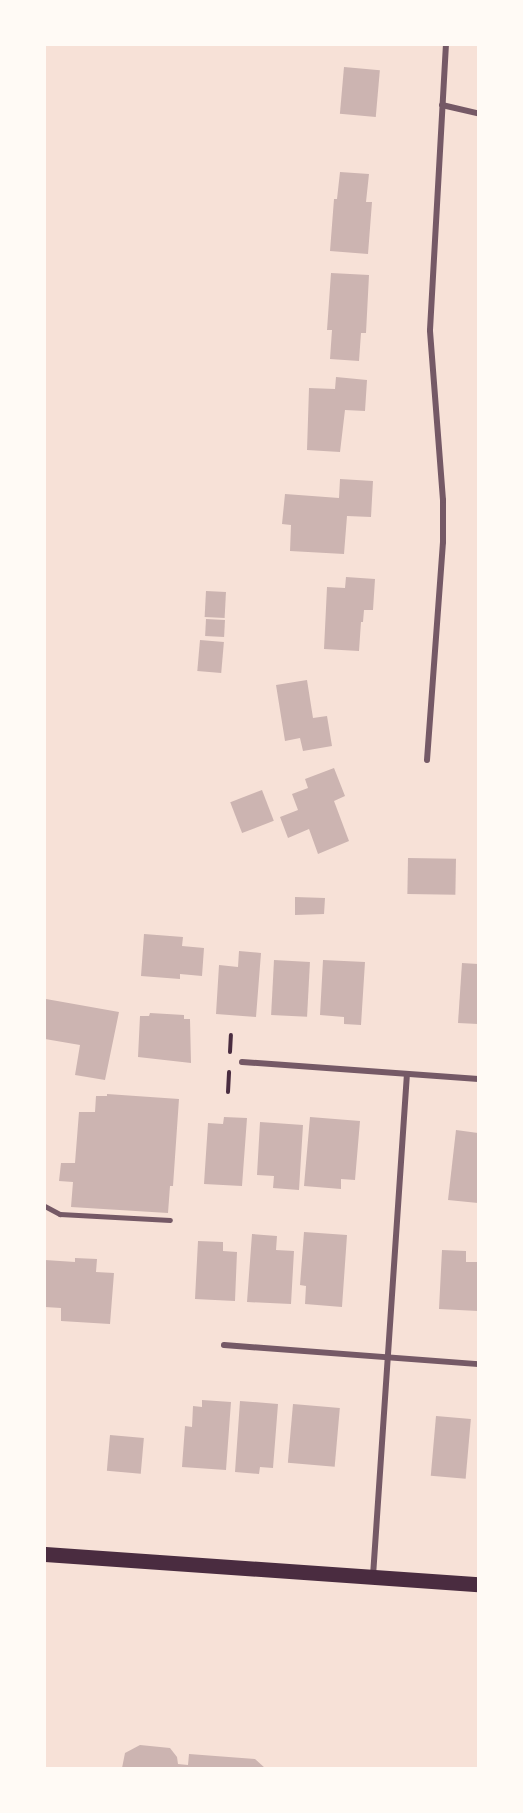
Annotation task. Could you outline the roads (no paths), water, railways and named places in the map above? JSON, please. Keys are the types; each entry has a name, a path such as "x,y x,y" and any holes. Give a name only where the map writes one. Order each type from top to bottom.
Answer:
{"main road":[{"path":"45,1554 478,1584"}],"street":[{"path":"428,760 443,542 443,500 430,330 446,45"},
{"path":"442,105 478,113"},
{"path":"242,1062 478,1079"},
{"path":"373,1577 407,1074"},
{"path":"224,1345 478,1364"}],"lane":[{"path":"45,1206 60,1214 170,1220"}]}
